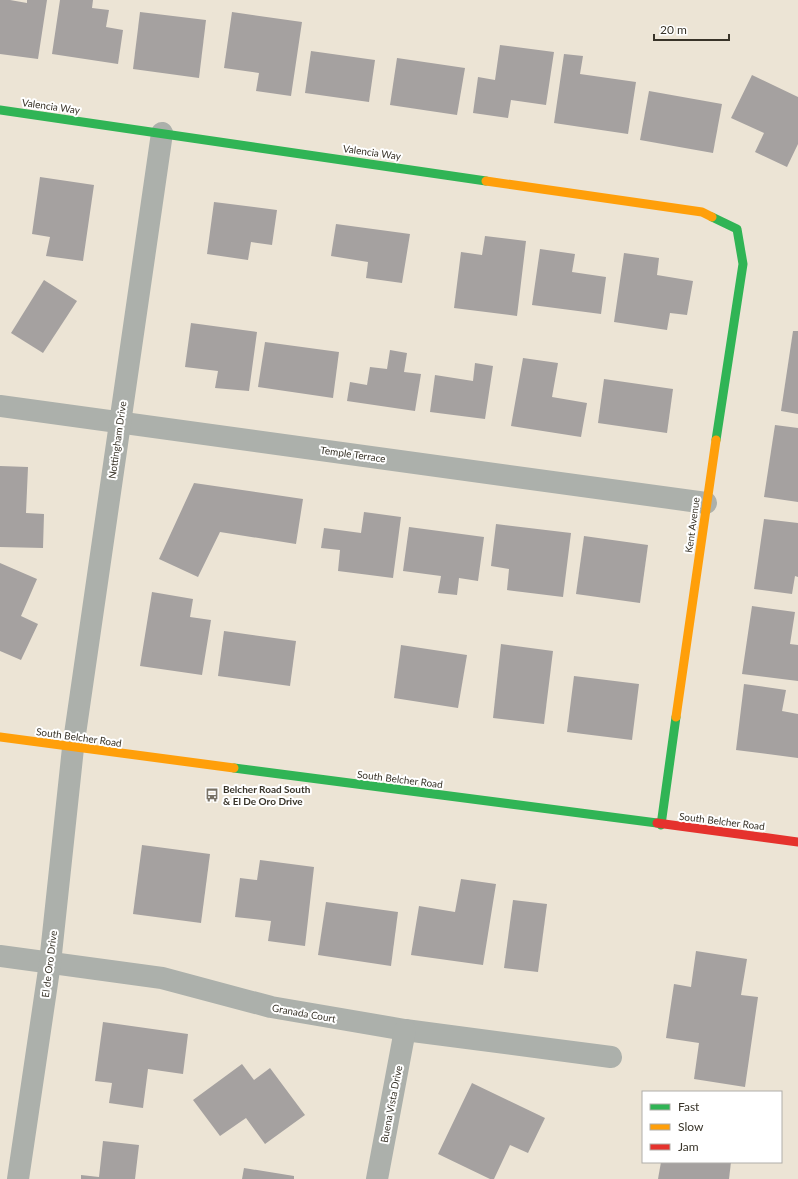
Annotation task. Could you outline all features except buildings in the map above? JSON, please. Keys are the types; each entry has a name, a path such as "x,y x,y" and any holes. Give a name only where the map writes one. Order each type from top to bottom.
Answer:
{"street":[{"name":"Valencia Way","path":"0,110 702,212 737,230"},
{"name":"Nottingham Drive","path":"73,748 162,133"},
{"name":"Kent Avenue","path":"661,825 706,503 743,264 737,230"},
{"name":"Temple Terrace","path":"0,406 706,503"},
{"name":"South Belcher Road","path":"0,737 73,748 798,842"},
{"name":"El de Oro Drive","path":"18,1179 50,963 73,748"},
{"name":"Granada Court","path":"0,956 162,978 271,1007 405,1030 611,1057"},
{"name":"Buena Vista Drive","path":"377,1179 405,1030"}],"traffic: fast":[{"path":"0,110 486,181"},
{"path":"712,217 737,229 743,264 716,440"},
{"path":"661,825 676,717"},
{"path":"234,768 657,823"}],"traffic: slow":[{"path":"486,181 702,212 712,217"},
{"path":"676,717 716,440"},
{"path":"0,737 234,768"}],"traffic: jam":[{"path":"657,823 798,842"}],"place":[{"name":"Belcher Road South & El De Oro Drive","path":"212,795"}]}
